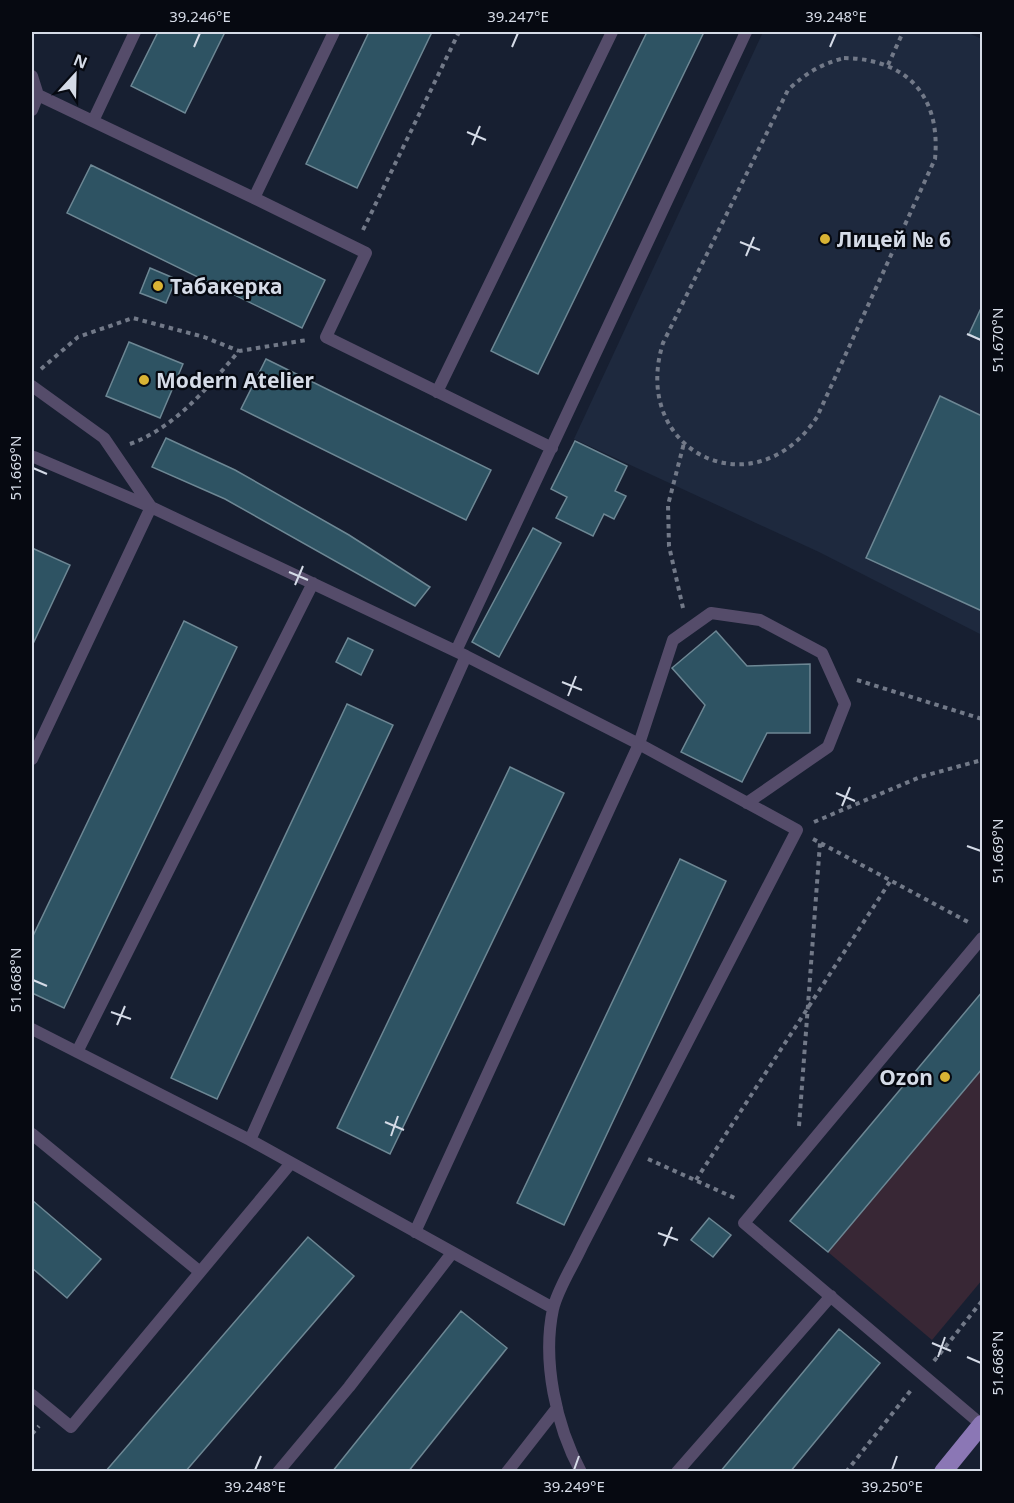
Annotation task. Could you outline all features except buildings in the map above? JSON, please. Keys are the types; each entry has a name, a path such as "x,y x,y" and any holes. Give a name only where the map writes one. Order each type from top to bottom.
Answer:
{"main road":[{"path":"943,1472 982,1424"}],"lane":[{"path":"93,121 135,32"},
{"path":"254,198 334,32"},
{"path":"437,392 612,32"},
{"path":"250,1140 552,448 746,32"},
{"path":"32,76 38,95 32,110"},
{"path":"38,95 366,253 326,337 552,448"},
{"path":"32,386 104,438 151,507"},
{"path":"34,457 151,507 461,653 639,744 797,830 582,1246 553,1308 550,1352 557,1408 574,1457 582,1472"},
{"path":"32,759 151,507"},
{"path":"77,1052 314,583"},
{"path":"415,1232 639,744 673,640 711,613 760,620 822,653 845,704 828,747 747,803"},
{"path":"982,938 744,1223 982,1424"},
{"path":"32,1029 250,1140 553,1308"},
{"path":"32,1134 200,1272"},
{"path":"32,1395 70,1427 291,1163"},
{"path":"278,1472 349,1388 452,1253"},
{"path":"677,1472 831,1296"},
{"path":"507,1472 557,1408"}],"path":[{"path":"354,247 459,32"},
{"path":"888,65 903,32"},
{"path":"844,58 864,58 888,65 908,77 922,93 933,115 937,137 935,159 817,417 805,436 788,450 768,460 746,465 723,463 702,456 670,427 660,407 655,386 656,364 663,344 788,90 804,75 822,64 844,58"},
{"path":"39,371 78,338 133,318 204,337 239,351 326,337"},
{"path":"112,450 150,436 197,399 239,351"},
{"path":"684,442 668,505 669,546 687,630"},
{"path":"830,671 982,719"},
{"path":"797,830 920,777 982,760"},
{"path":"797,830 972,924"},
{"path":"796,1161 820,843"},
{"path":"696,1180 891,880"},
{"path":"631,1151 757,1208"}],"shaded area":[{"name":"Лицей № 6","path":"763,32 966,32 982,39 982,635 819,552 574,439"},
{"path":"982,1069 982,1280 932,1340 828,1252"}],"place":[{"name":"Лицей № 6","path":"825,239"},
{"name":"Табакерка","path":"158,286"},
{"name":"Modern Atelier","path":"144,380"},
{"name":"Ozon","path":"945,1077"}]}
